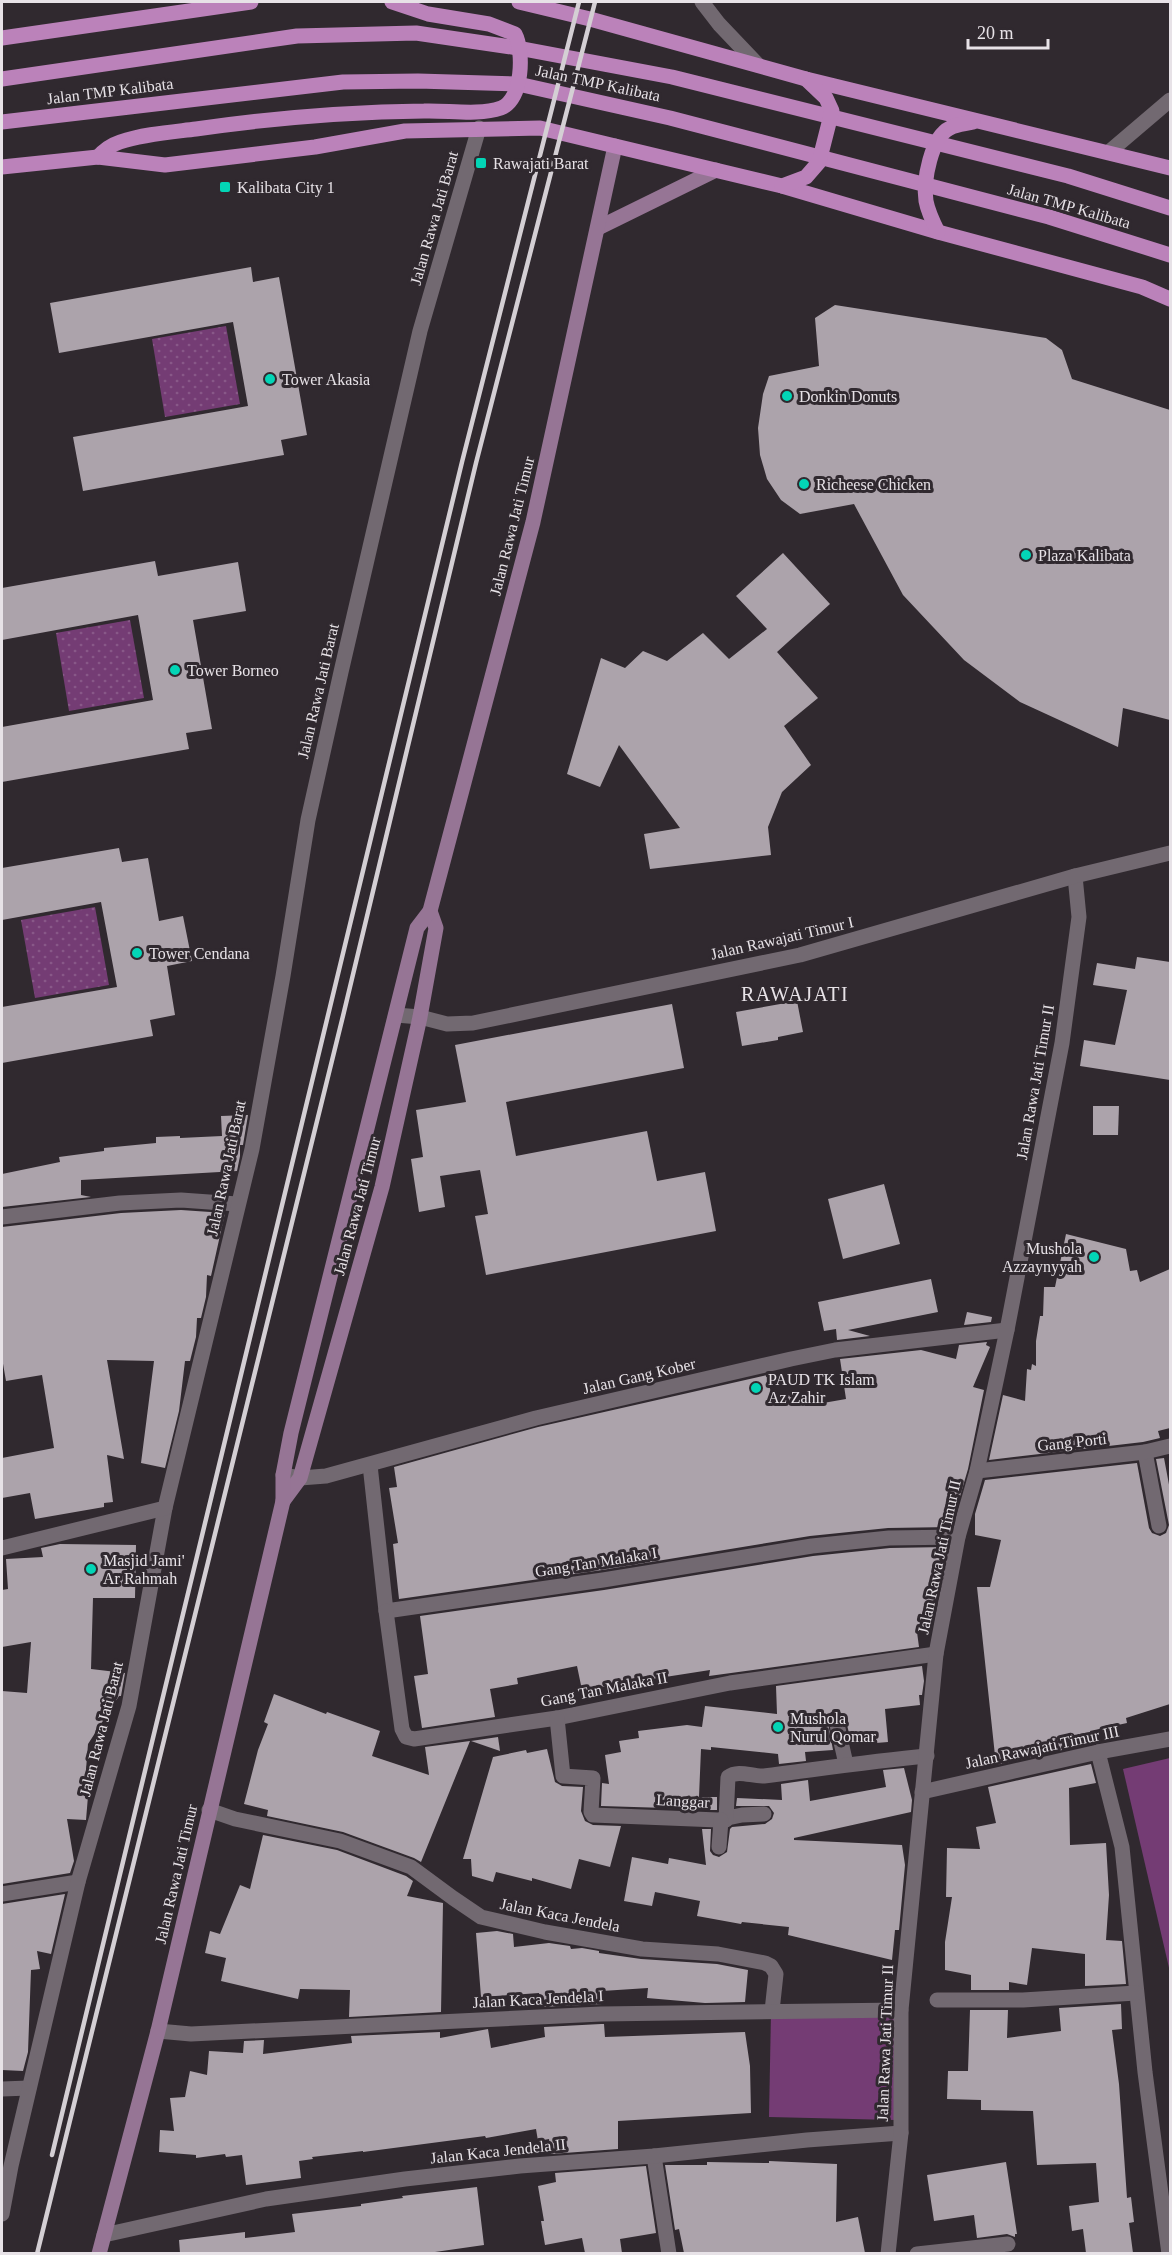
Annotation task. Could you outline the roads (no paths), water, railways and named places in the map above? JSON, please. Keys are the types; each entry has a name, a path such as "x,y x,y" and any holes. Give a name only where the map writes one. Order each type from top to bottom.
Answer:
{"main road":[{"path":"2,38 251,2"},
{"path":"98,157 106,148 120,142 172,132 246,122 339,114 487,111 504,108 514,97 520,48 514,34 489,24 428,14 393,2"},
{"path":"519,2 575,15 806,79 1170,168"},
{"name":"Jalan TMP Kalibata","path":"2,79 297,36 416,33 518,48 672,77 1068,176 1170,208"},
{"path":"782,186 806,177 819,162 832,111 826,98 806,79"},
{"name":"Jalan TMP Kalibata","path":"2,122 343,82 418,81 518,84 670,117 1049,217 1170,255"},
{"path":"938,232 929,213 925,184 934,147 940,134 951,127 980,121"},
{"path":"2,167 98,157 165,165 315,147 405,131 540,128 782,186 938,232 1142,287 1170,299"},
{"name":"Jalan Rawa Jati Timur","path":"99,2253 158,2031 284,1501 283,1475 291,1433 417,928 430,911 535,516 615,146"},
{"path":"598,228 716,170"},
{"name":"Jalan Rawa Jati Timur","path":"284,1501 300,1478 382,1187 420,1017 436,928 430,911"}],"street":[{"path":"702,2 718,24 759,65"},
{"path":"1109,152 1170,100"},
{"name":"Jalan Rawa Jati Barat","path":"2,2214 78,1882 129,1706 165,1508 252,1149 308,819 343,661 420,331 479,128"},
{"name":"Jalan Rawajati Timur I","path":"396,1015 420,1017 447,1024 473,1023 800,955 1075,876 1170,853"},
{"name":"Jalan Rawa Jati Timur II","path":"888,2253 901,2133 894,2010 927,1756 936,1654 958,1538 977,1471 1007,1330 1062,1043 1079,917 1075,876"},
{"path":"2,1217 120,1203 181,1200 237,1204"},
{"name":"Jalan Gang Kober","path":"283,1475 300,1478 326,1476 536,1418 835,1350 1007,1330"},
{"name":"Gang Porti","path":"977,1471 1145,1452 1170,1446"},
{"path":"1145,1452 1159,1526"},
{"path":"370,1465 386,1611"},
{"path":"2,1548 165,1508"},
{"name":"Gang Tan Malaka I","path":"386,1611 603,1580 813,1546 889,1538 958,1538"},
{"name":"Gang Tan Malaka II","path":"386,1611 402,1729 406,1737 414,1739 556,1718 729,1683 936,1654"},
{"name":"Langgar","path":"556,1718 563,1776 593,1778 591,1812 593,1815 723,1820 728,1777 731,1775 760,1776 927,1756"},
{"path":"836,1720 846,1764"},
{"name":"Jalan Rawajati Timur III","path":"922,1791 1098,1752 1170,1739"},
{"path":"1098,1752 1122,1847 1136,1993 1168,2253"},
{"name":"Jalan Kaca Jendela","path":"209,1810 236,1819 340,1841 411,1867 481,1917 544,1932 642,1949 718,1954 771,1966 776,1974 772,2011"},
{"path":"719,1846 723,1820 742,1815 764,1814"},
{"path":"2,1894 78,1882"},
{"path":"937,2000 1023,2000 1136,1993"},
{"name":"Jalan Kaca Jendela I","path":"158,2031 191,2034 601,2014 894,2010"},
{"path":"2,2089 29,2088"},
{"name":"Jalan Kaca Jendela II","path":"104,2235 266,2199 520,2166 901,2133"},
{"path":"654,2156 669,2253"},
{"path":"917,2253 1008,2244"}],"railway":[{"path":"52,2155 462,462 579,2"},
{"path":"37,2254 343,1016 476,463 595,2"}],"place":[{"name":"Rawajati Barat","path":"481,163"},
{"name":"Kalibata City 1","path":"225,187"},
{"name":"Tower Akasia","path":"270,379"},
{"name":"Donkin Donuts","path":"787,396"},
{"name":"Richeese Chicken","path":"804,484"},
{"name":"Plaza Kalibata","path":"1026,555"},
{"name":"Tower Borneo","path":"175,670"},
{"name":"Tower Cendana","path":"137,953"},
{"name":"Mushola Azzaynyyah","path":"1094,1257"},
{"name":"PAUD TK Islam Az Zahir","path":"756,1388"},
{"name":"Masjid Jami' Ar Rahmah","path":"91,1569"},
{"name":"Mushola Nurul Qomar","path":"778,1727"}],"district":[{"name":"RAWAJATI","path":"795,994"}]}
